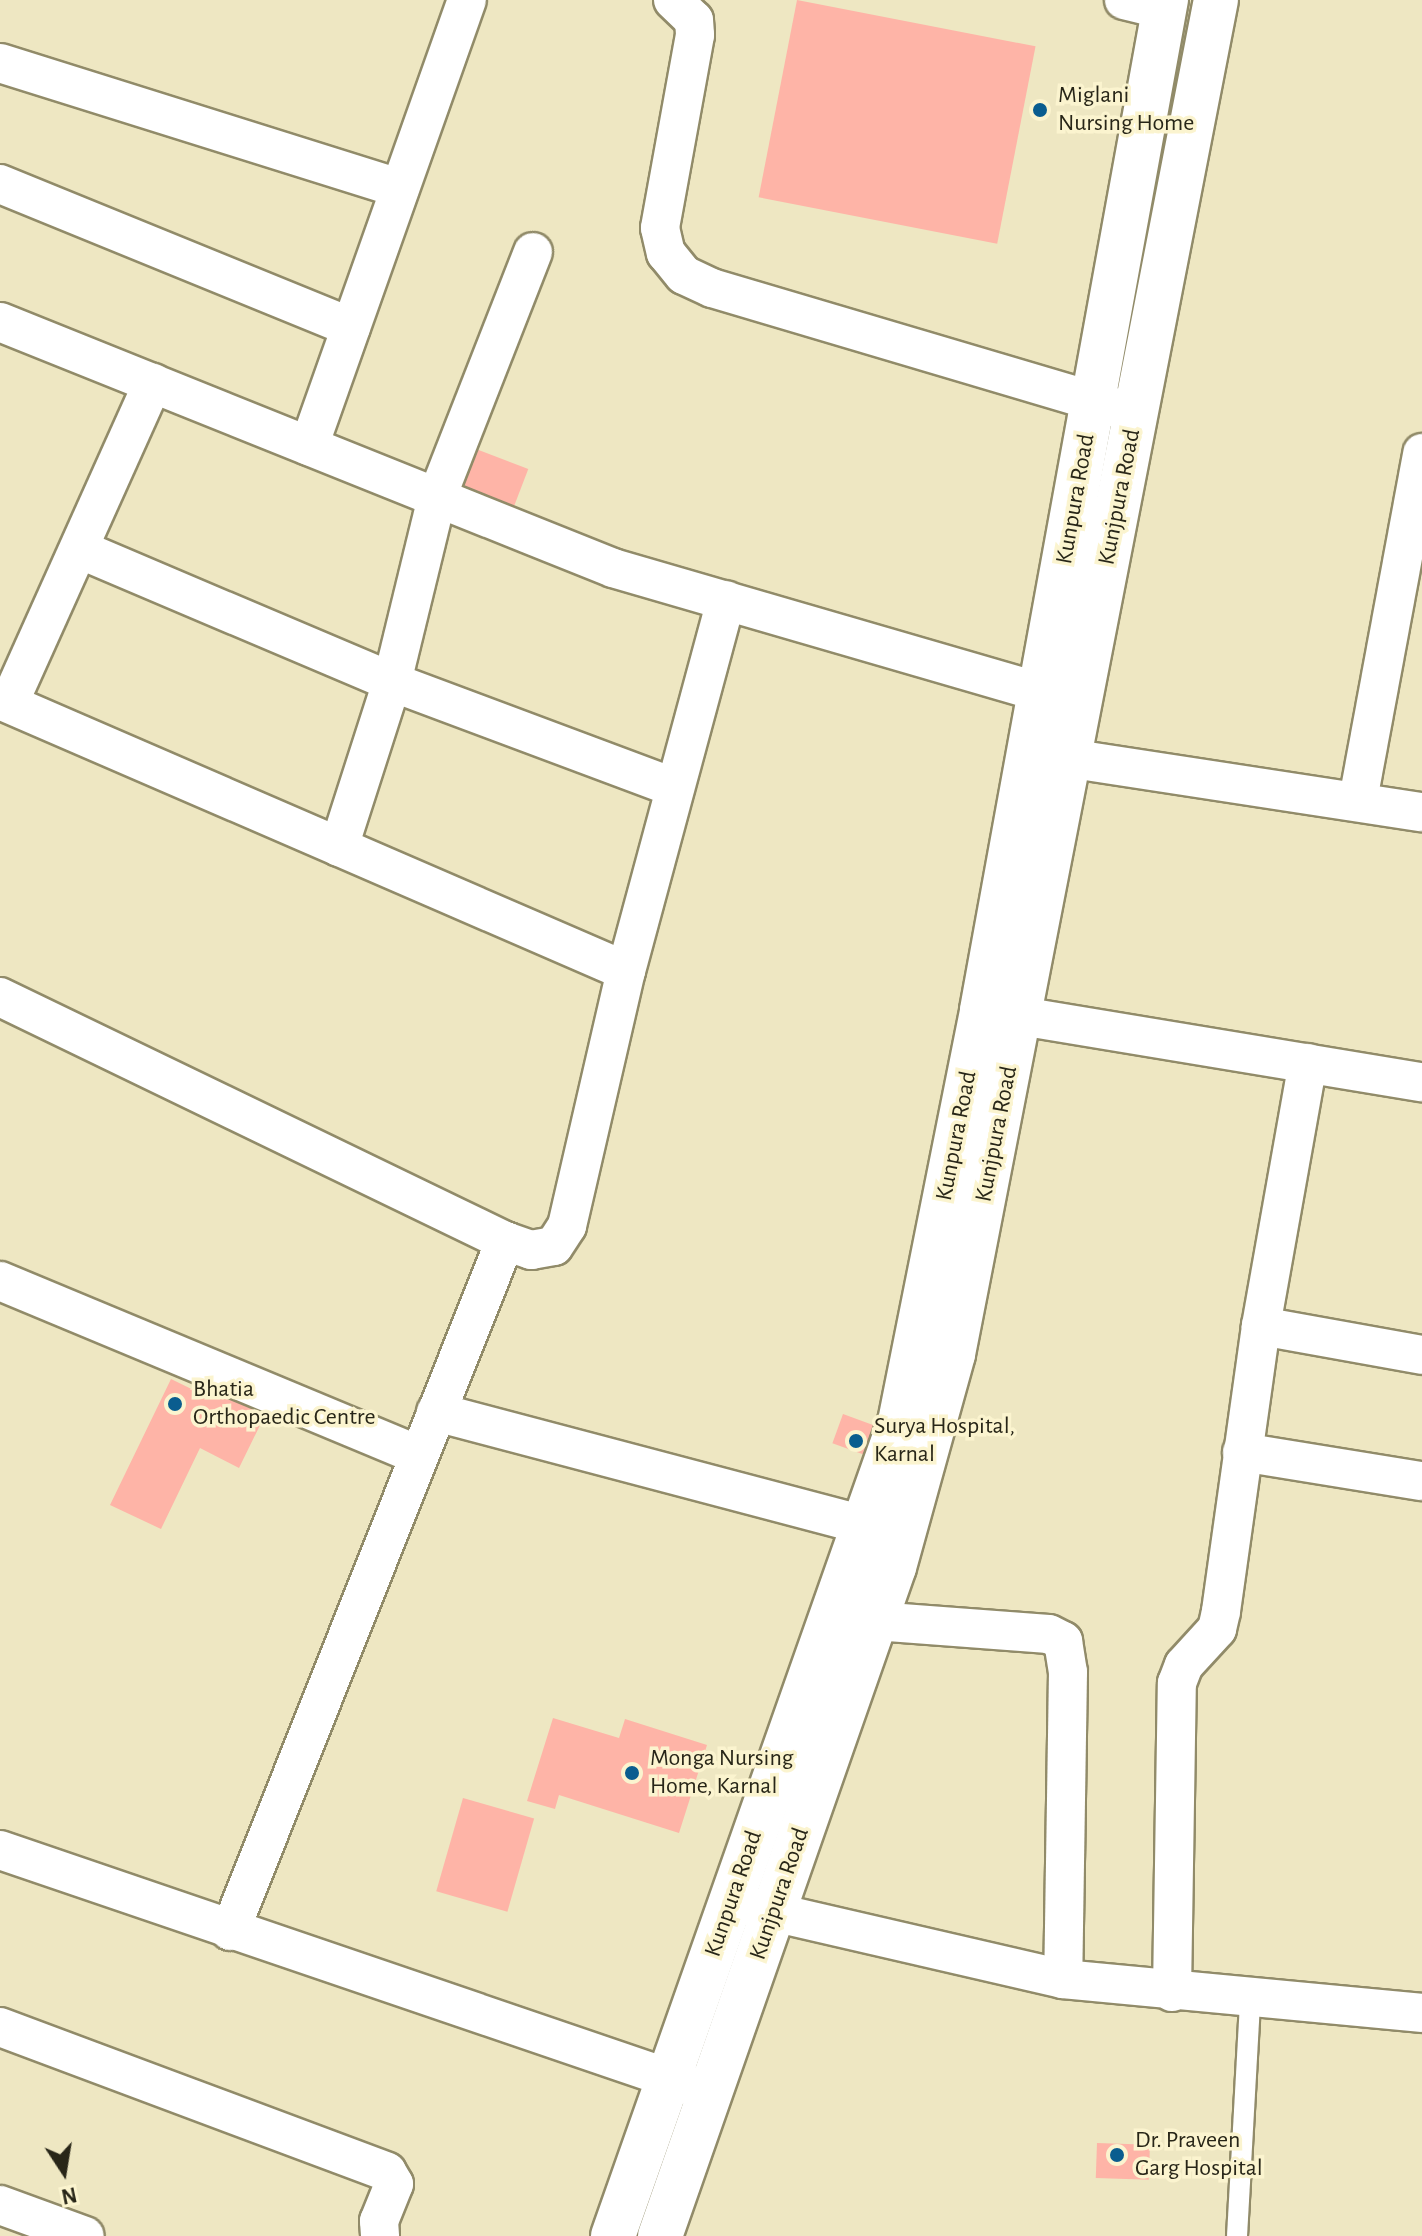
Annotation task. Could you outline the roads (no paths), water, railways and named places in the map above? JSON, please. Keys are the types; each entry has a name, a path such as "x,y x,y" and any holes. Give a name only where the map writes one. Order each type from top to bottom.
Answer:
{"street":[{"path":"309,446 467,0"},
{"path":"673,0 694,20 695,35 660,228 666,253 684,275 1136,413"},
{"path":"1124,0 1166,5"},
{"name":"Kunjpura Road","path":"660,2236 875,1621 883,1530 953,1354 1001,1013 1060,699 1136,413 1216,0"},
{"name":"Kunpura Road","path":"1060,699 1094,402 1166,5"},
{"path":"0,63 400,188"},
{"path":"0,184 351,327"},
{"path":"339,847 392,682 437,497 533,252"},
{"path":"0,322 613,568 1060,699"},
{"path":"153,383 79,549 4,702 626,971"},
{"path":"1358,800 1422,453"},
{"path":"79,549 392,682 675,788"},
{"path":"0,997 505,1241 531,1250 554,1246 567,1226 626,971 726,600"},
{"path":"1050,755 1422,812"},
{"path":"1001,1013 1422,1082"},
{"path":"1172,1992 1177,1683 1184,1665 1217,1629 1261,1326 1308,1063"},
{"path":"230,1931 505,1241"},
{"path":"0,1281 418,1455"},
{"path":"1261,1326 1422,1355"},
{"path":"436,1412 883,1530"},
{"path":"1242,1452 1422,1481"},
{"name":"Kunpura Road","path":"613,2236 731,1902 883,1530"},
{"path":"875,1621 1049,1634 1063,1641 1068,1672 1063,1979"},
{"path":"0,1850 668,2080 711,2091"},
{"path":"731,1902 1063,1979 1250,2000 1422,2013"},
{"path":"0,2027 387,2172 394,2184 379,2221 380,2236"},
{"path":"0,2205 85,2236"}],"lane":[{"path":"1237,2236 1250,2000"}],"place":[{"name":"Miglani Nursing Home","path":"1040,110"},
{"name":"Bhatia Orthopaedic Centre","path":"175,1404"},
{"name":"Surya Hospital, Karnal","path":"856,1441"},
{"name":"Monga Nursing Home, Karnal","path":"632,1773"},
{"name":"Dr. Praveen Garg Hospital","path":"1117,2155"}]}
